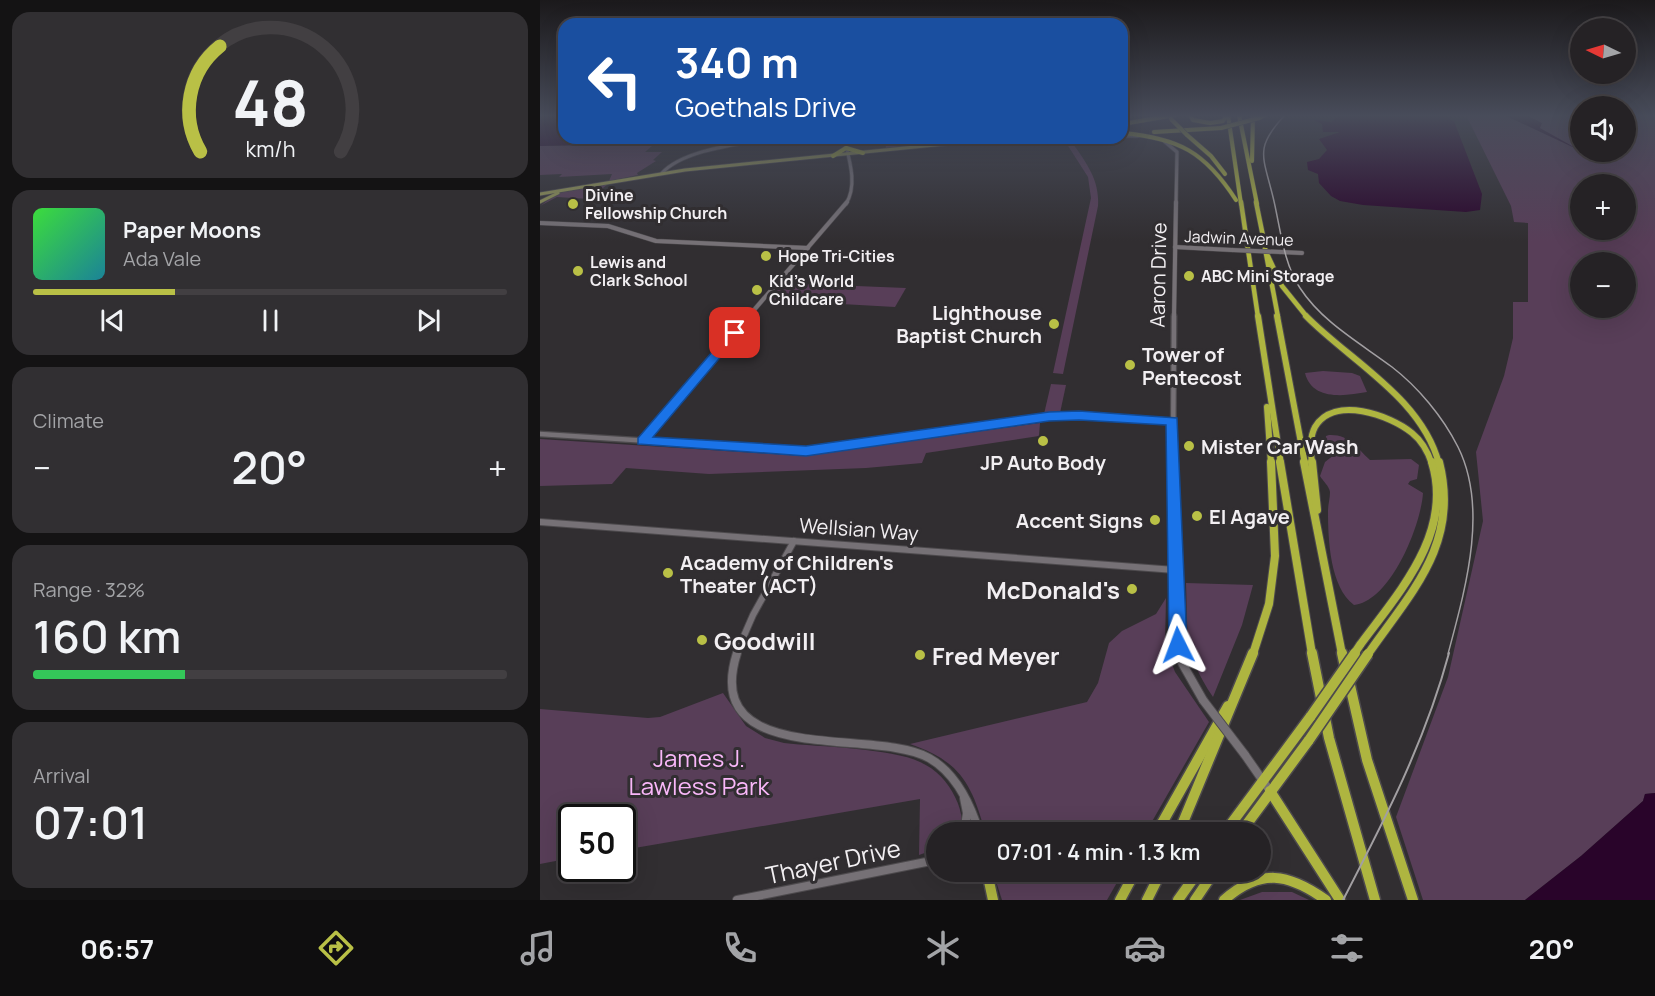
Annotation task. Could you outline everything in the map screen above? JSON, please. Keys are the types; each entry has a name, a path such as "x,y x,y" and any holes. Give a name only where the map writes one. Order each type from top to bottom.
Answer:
{"highway":[{"path":"1201,157 1217,171 1236,200"},
{"path":"1212,157 1229,181 1248,248"},
{"path":"1234,157 1301,600 1329,738 1375,900"},
{"path":"1247,157 1330,602 1368,760 1413,900"},
{"path":"1251,157 1252,181"},
{"path":"1248,822 1308,740 1425,569 1438,543 1445,510 1444,487 1439,464 1424,429 1398,396 1313,324 1290,300 1276,278 1264,243"},
{"path":"1183,822 1243,681 1264,625 1275,556 1264,365"},
{"path":"1233,822 1299,732 1417,562 1433,528 1437,509 1436,478 1430,456 1414,434 1387,417 1358,411 1334,414 1316,425 1311,439 1318,537"},
{"path":"1163,822 1243,681"},
{"path":"1270,792 1340,900"},
{"path":"1224,900 1247,882 1272,877 1295,881 1326,900"},
{"path":"989,882 993,900"},
{"path":"1120,900 1130,882"},
{"path":"1147,900 1156,882"},
{"path":"1178,900 1191,882"},
{"path":"1195,900 1207,882"}],"main road":[{"path":"540,194 662,173 823,157"},
{"path":"540,202 573,188"},
{"path":"549,197 553,192"}],"street":[{"path":"662,173 667,165 691,157"},
{"path":"642,441 850,196 847,157"},
{"name":"Aaron Drive","path":"1177,157 1172,421 1179,653 1187,674 1203,700 1270,792"},
{"path":"540,222 609,226 656,241 808,248"},
{"name":"Jadwin Avenue","path":"1175,248 1302,253"},
{"path":"540,434 806,451 1049,416 1079,415 1172,421"},
{"name":"Wellsian Way","path":"540,522 1175,570"},
{"path":"794,541 736,654 732,683 741,709 754,724 780,735 900,749 922,754 945,770 963,793 975,822"},
{"path":"963,793 967,813 966,822"},
{"name":"Thayer Drive","path":"737,900 757,898 926,862"}],"green space":[{"path":"540,157 656,157 653,160 656,161 637,173 638,175 609,181 612,174 559,177 562,174 540,175"},
{"path":"1075,157 1082,157 1094,178 1098,206 1063,374 1053,373 1091,198 1088,177"},
{"path":"1487,157 1570,157 1570,162 1636,162 1636,157 1655,157 1655,793 1645,794 1643,801 1581,856 1525,900 1423,900 1396,817 1448,677 1483,521 1476,452 1504,376 1513,338 1513,302 1528,302 1528,223 1514,222 1511,206"},
{"path":"608,184 589,199 557,197 540,206 558,193"},
{"path":"782,283 906,288 895,307 770,300"},
{"path":"1323,371 1352,373 1360,376 1367,392 1340,395 1322,392 1309,382 1305,373"},
{"path":"1051,384 1066,385 1060,413 1044,414"},
{"path":"1040,423 1039,436 926,453 922,463 866,468 709,474 626,468 612,484 540,486 540,439 803,456"},
{"path":"1326,436 1347,439 1370,460 1411,459 1419,465 1417,479 1408,484 1423,493 1421,507 1402,560 1380,590 1368,600 1354,605 1340,587 1330,549 1328,511 1330,492 1320,476 1325,462 1334,455 1324,447"},
{"path":"1186,583 1253,585 1242,625 1213,697 1196,668 1189,643"},
{"path":"1166,598 1165,645 1175,672 1209,722 1152,822 982,822 975,800 961,776 941,758 910,744 1087,702 1098,683 1109,643 1122,631 1156,614"},
{"name":"James J. Lawless Park","path":"723,693 746,726 765,738 784,743 854,749 907,757 926,765 941,776 959,806 961,822 926,822 926,853 919,855 920,799 636,848 636,804 558,804 558,861 540,864 540,709 660,717"},
{"path":"996,882 1117,882 1107,900 1002,900"},
{"path":"1262,892 1292,892 1309,900 1240,900"}],"shaded area":[{"path":"1321,157 1468,157 1482,194 1480,210 1466,212 1363,205 1340,201 1331,196 1319,183 1318,174 1308,170 1307,162"},
{"path":"1655,793 1655,900 1525,900 1581,856 1643,801 1645,794"}],"railway":[{"path":"1264,157 1283,244 1294,278 1300,288 1330,322 1392,367 1420,393 1452,436 1467,471 1472,496 1471,550 1467,577 1448,654"},
{"path":"1343,900 1403,780 1428,718 1449,653"}],"place":[{"name":"Divine Fellowship Church","path":"573,204"},
{"name":"Hope Tri-Cities","path":"766,256"},
{"name":"Lewis and Clark School","path":"578,271"},
{"name":"ABC Mini Storage","path":"1189,276"},
{"name":"Kid's World Childcare","path":"757,290"},
{"name":"Lighthouse Baptist Church","path":"1054,324"},
{"name":"Tower of Pentecost","path":"1130,365"},
{"name":"JP Auto Body","path":"1043,441"},
{"name":"Mister Car Wash","path":"1189,446"},
{"name":"El Agave","path":"1197,516"},
{"name":"Accent Signs","path":"1155,520"},
{"name":"Academy of Children's Theater (ACT)","path":"668,573"},
{"name":"McDonald's","path":"1132,589"},
{"name":"Goodwill","path":"702,640"},
{"name":"Fred Meyer","path":"920,655"}],"route":[{"path":"735,333 642,441 806,451 1049,416 1079,415 1172,421 1178,645"}]}
